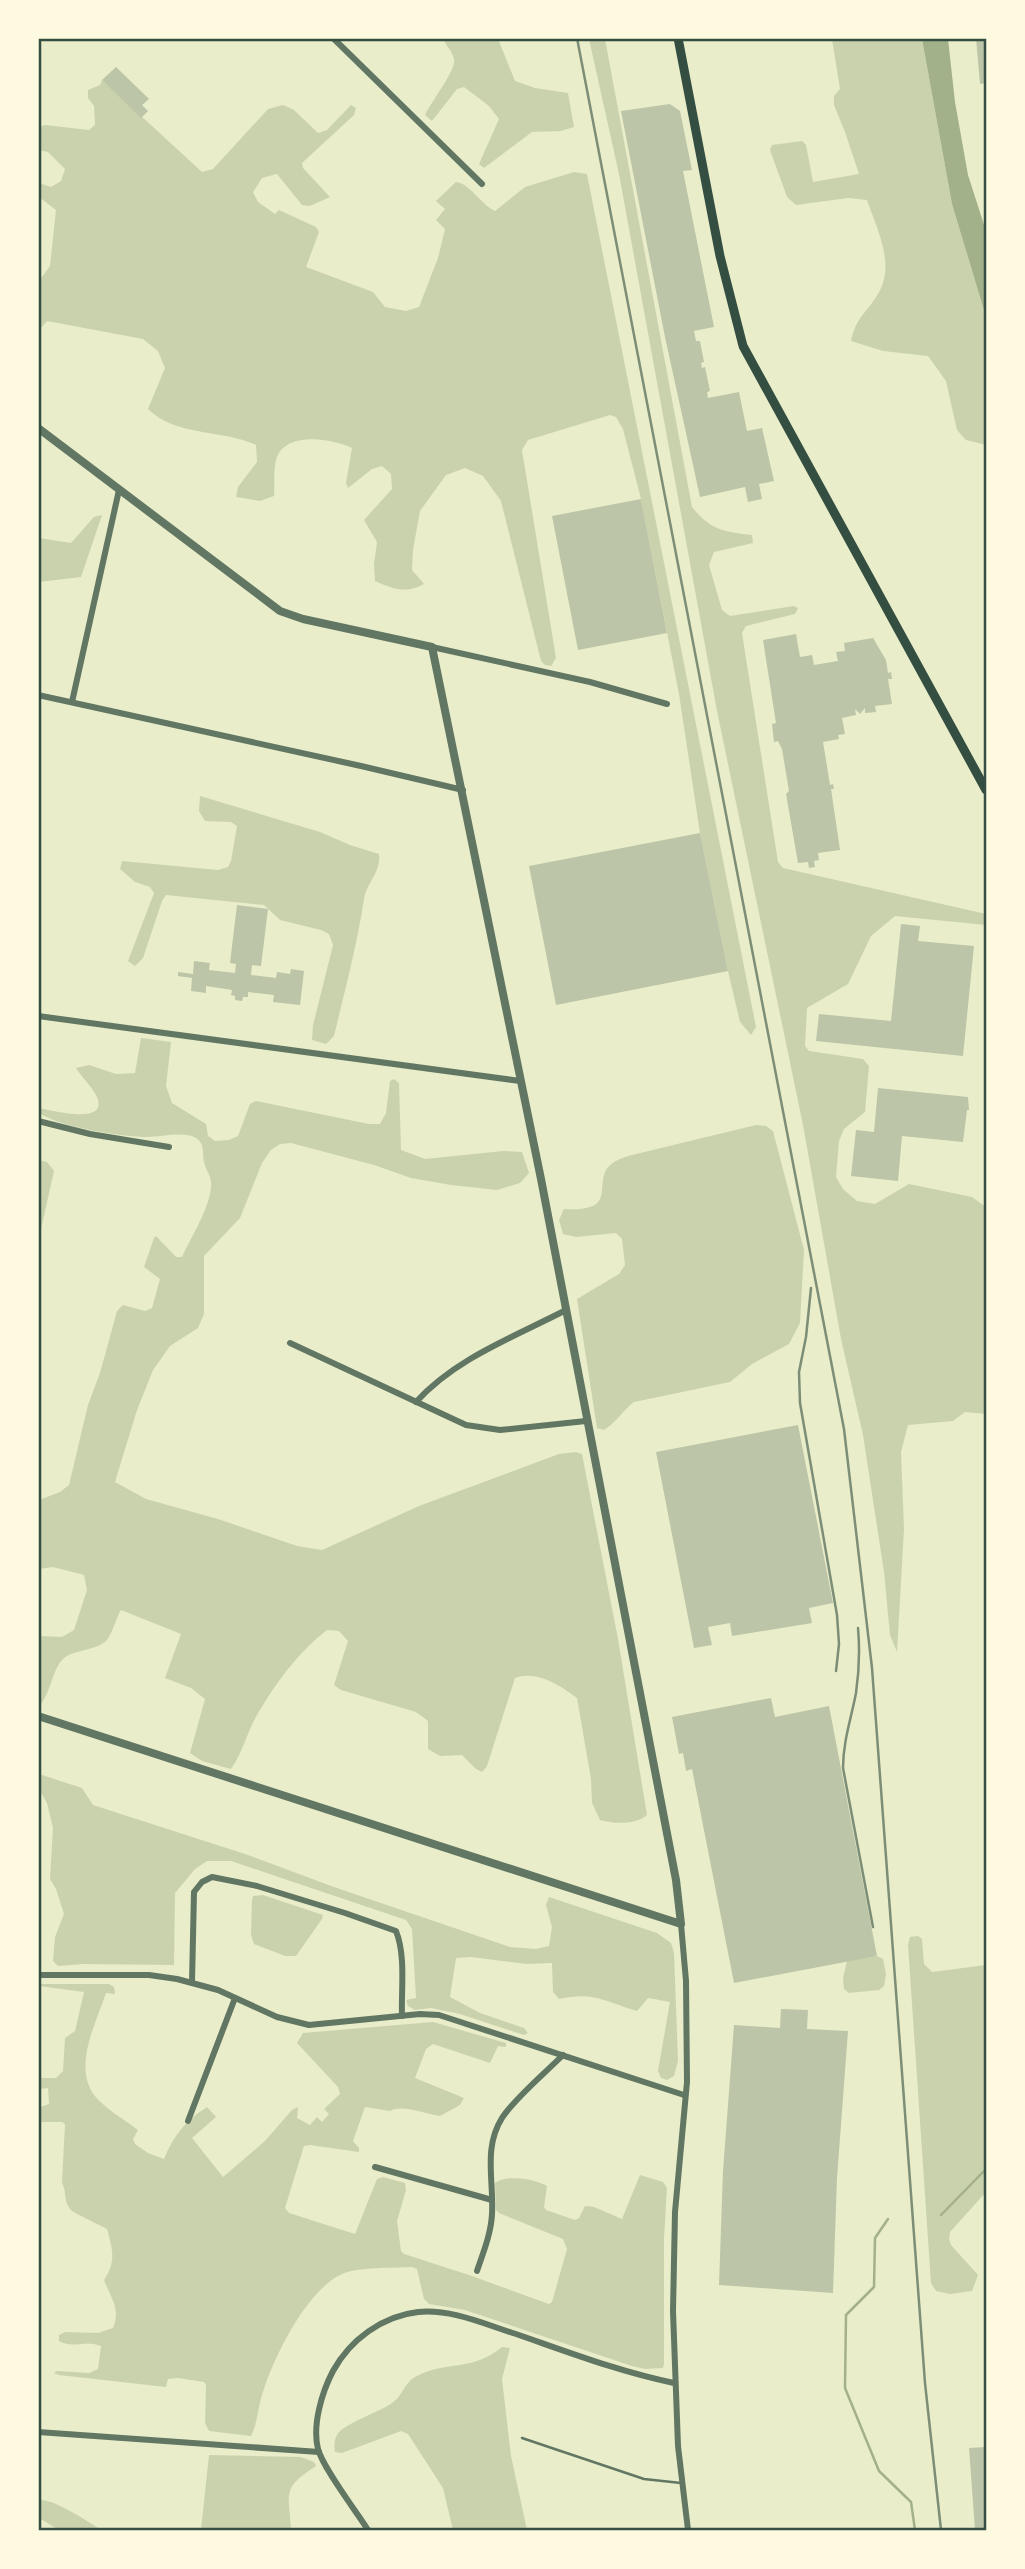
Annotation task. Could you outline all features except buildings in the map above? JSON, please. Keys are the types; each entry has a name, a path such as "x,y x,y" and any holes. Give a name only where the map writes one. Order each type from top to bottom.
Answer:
{"main road":[{"path":"678,38 720,256 743,346 986,790"}],"street":[{"path":"332,38 482,184"},
{"path":"38,428 280,611 303,619 590,682 667,704"},
{"path":"72,702 120,490"},
{"path":"432,647 566,1310 676,1880 687,2004 687,2082 674,2244 674,2383 681,2483 688,2530"},
{"path":"38,695 463,790"},
{"path":"38,1016 520,1080"},
{"path":"38,1121 169,1147"},
{"path":"416,1402 434,1382 454,1367 566,1310"},
{"path":"290,1343 466,1425 522,1429 586,1421"},
{"path":"38,1716 681,1924"},
{"path":"192,1982 194,1892 202,1882 212,1877 257,1886 396,1931 401,1965 402,2016"},
{"path":"38,1975 149,1975 192,1982 277,2017 303,2024 431,2014 684,2095"},
{"path":"187,2121 235,1998"},
{"path":"477,2272 488,2238 492,2200 490,2149 500,2121 563,2055"},
{"path":"375,2167 492,2200"},
{"path":"368,2530 319,2452 317,2432 323,2396 338,2362 355,2342 391,2319 430,2312 455,2315 640,2376 674,2383"},
{"path":"38,2432 319,2452"}],"lane":[{"path":"522,2438 644,2479 681,2483"}],"shaded area":[{"path":"443,39 498,39 515,81 535,88 568,93 574,127 561,131 532,132 484,168 479,164 499,119 489,106 464,87 457,89 432,121 425,115 454,64 452,54"},
{"path":"589,39 605,39 692,507 712,525 734,533 752,535 753,543 714,552 709,565 722,610 730,616 794,606 798,608 795,614 746,626 742,633 778,862 783,868 986,914 986,925 895,916 871,936 848,984 807,1008 805,1046 809,1051 863,1059 869,1066 865,1112 844,1129 839,1141 836,1177 843,1189 857,1201 875,1204 909,1184 972,1197 986,1207 986,1414 965,1412 953,1421 908,1425 901,1452 904,1529 897,1652 890,1635 884,1572 863,1435 841,1339 803,1125 717,711 619,174"},
{"path":"832,39 922,39 952,204 986,317 986,445 966,440 957,430 946,381 928,356 883,351 851,341 859,321 878,294 885,271 880,235 867,200 848,198 796,205 787,197 770,150 772,145 802,141 806,145 813,182 859,174 834,105 834,96 840,89"},
{"path":"922,39 948,39 955,102 968,175 986,231 986,317 952,204"},
{"path":"102,80 202,172 213,169 268,109 283,105 294,110 318,133 327,130 351,105 356,108 354,115 302,163 303,168 330,197 310,206 302,205 277,174 262,178 253,192 258,202 275,214 279,210 316,227 319,232 306,267 373,292 385,307 406,311 419,307 438,258 445,229 436,220 445,209 436,201 456,182 466,186 495,211 525,187 574,172 587,174 756,1027 751,1035 740,1022 728,971 700,833 679,694 641,499 623,429 616,417 610,415 528,440 522,450 556,658 551,666 541,661 501,501 483,476 465,468 446,475 420,511 412,570 424,584 405,590 375,581 377,542 364,520 392,489 391,474 382,466 372,469 348,488 346,483 352,448 311,439 291,443 277,457 274,496 260,501 236,497 238,487 257,462 256,445 172,424 148,409 165,368 158,351 143,339 47,321 39,330 39,277 41,278 50,266 56,210 39,197 39,183 51,187 61,181 65,169 48,152 39,150 39,127 45,125 89,130 95,125 94,106 88,98 88,90 100,85"},
{"path":"102,515 81,577 39,582 39,538 71,543 94,517"},
{"path":"200,796 320,832 379,854 378,867 364,899 334,1036 326,1044 312,1040 313,1025 333,945 329,934 280,920 264,905 166,895 143,958 135,966 128,961 154,893 150,887 135,882 120,869 122,861 218,870 228,867 231,861 237,826 231,822 205,821 199,811"},
{"path":"141,1038 171,1042 166,1086 172,1103 206,1124 208,1136 215,1141 238,1136 250,1104 256,1101 380,1124 386,1113 390,1081 394,1079 399,1083 401,1150 425,1159 503,1151 522,1152 529,1173 520,1183 497,1190 411,1178 374,1165 291,1143 280,1144 271,1150 262,1163 240,1218 204,1256 204,1314 198,1328 170,1346 153,1370 137,1410 115,1482 146,1499 218,1519 297,1546 322,1550 419,1506 559,1454 582,1454 618,1639 647,1815 637,1821 625,1823 600,1820 592,1803 591,1779 577,1698 563,1688 540,1677 515,1678 487,1766 482,1772 462,1755 440,1756 428,1749 428,1721 416,1712 341,1690 334,1685 348,1641 339,1631 327,1630 306,1648 288,1669 257,1715 231,1769 202,1761 190,1753 205,1699 191,1688 165,1678 181,1634 121,1610 107,1640 63,1659 39,1704 39,1636 62,1637 74,1630 87,1590 84,1575 53,1567 39,1569 39,1500 60,1492 69,1485 88,1405 117,1311 123,1305 145,1311 152,1308 160,1279 144,1267 154,1238 156,1236 176,1257 182,1257 205,1210 211,1190 211,1179 205,1165 202,1146 196,1138 185,1135 148,1137 107,1133 61,1123 39,1113 39,1108 78,1114 95,1111 99,1105 96,1095 76,1068 89,1065 116,1074 135,1073"},
{"path":"756,1125 766,1126 773,1131 804,1250 800,1323 789,1344 752,1364 730,1382 634,1402 609,1427 604,1430 597,1428 577,1299 619,1274 625,1265 622,1239 616,1233 576,1237 563,1234 559,1220 564,1209 583,1209 597,1203 602,1194 605,1172 621,1158"},
{"path":"39,1160 47,1162 54,1171 39,1238"},
{"path":"39,1774 82,1788 93,1805 245,1854 510,1947 536,1949 549,1946 552,1927 546,1905 549,1897 657,1933 671,1943 674,1953 678,2061 674,2076 667,2080 661,2078 658,2071 670,2002 648,1998 637,2011 590,1997 559,1999 553,1992 552,1963 527,1964 471,1957 456,1958 450,1997 480,2013 524,2028 528,2033 524,2035 460,2014 431,2008 415,2010 408,2006 406,2000 416,1998 412,1929 406,1920 231,1861 207,1861 195,1869 175,1893 174,1965 58,1966 53,1961 55,1937 64,1914 50,1879 53,1828 47,1803 39,1789"},
{"path":"263,1895 323,1915 296,1956 285,1956 254,1944 251,1935 252,1900 253,1896"},
{"path":"918,1936 922,1939 924,1964 932,1972 986,1965 986,2192 950,2232 949,2239 951,2245 978,2275 972,2291 950,2294 936,2291 931,2283 908,1945 910,1937"},
{"path":"877,1956 883,1959 886,1974 884,1986 879,1990 849,1993 844,1989 843,1978 847,1961"},
{"path":"39,1984 109,1984 114,1987 115,1994 106,1993 88,2044 86,2071 88,2084 94,2095 138,2130 133,2139 135,2144 164,2159 181,2130 207,2107 216,2117 192,2138 223,2177 265,2141 292,2110 298,2107 297,2118 310,2125 317,2117 322,2122 329,2114 324,2109 340,2094 338,2087 297,2043 303,2033 433,2022 506,2043 506,2047 498,2046 490,2063 433,2044 426,2049 415,2078 464,2098 460,2105 440,2116 408,2109 390,2111 365,2107 353,2141 359,2152 304,2146 285,2208 289,2213 355,2234 377,2179 383,2177 405,2183 406,2190 397,2221 401,2251 404,2254 549,2304 552,2302 567,2249 563,2239 499,2213 496,2210 495,2183 514,2178 542,2183 547,2186 544,2207 546,2210 575,2220 585,2206 622,2219 640,2175 663,2182 667,2188 663,2368 645,2369 632,2366 465,2310 429,2304 424,2299 417,2269 412,2267 349,2272 329,2282 317,2294 294,2325 276,2359 262,2395 251,2436 209,2431 205,2423 204,2382 168,2379 166,2387 54,2373 89,2373 98,2369 101,2346 64,2343 59,2341 59,2335 65,2332 98,2333 113,2328 116,2315 104,2280 112,2256 107,2229 73,2212 67,2204 62,2183 65,2124 39,2122 38,2108 49,2104 48,2088 39,2089 39,2078 56,2078 63,2071 65,2038 75,2031 84,1992"},
{"path":"502,2347 510,2348 502,2379 511,2456 527,2530 453,2530 443,2488 408,2434 401,2431 342,2453 335,2452 339,2432 392,2403 413,2379 428,2371 480,2360"},
{"path":"209,2455 301,2457 314,2462 316,2466 292,2486 289,2499 291,2530 201,2530"},
{"path":"39,2500 62,2507 102,2530 59,2530 39,2518"}],"waterway":[{"path":"941,2215 986,2169"},
{"path":"888,2219 875,2238 874,2287 846,2315 845,2388 879,2471 911,2502 915,2530"}],"railway":[{"path":"577,38 844,1429 872,1668 925,2383 941,2530"},
{"path":"811,1288 799,1372 800,1403 837,1615 839,1644 836,1671"},
{"path":"858,1628 857,1685 843,1768 873,1927"}]}
